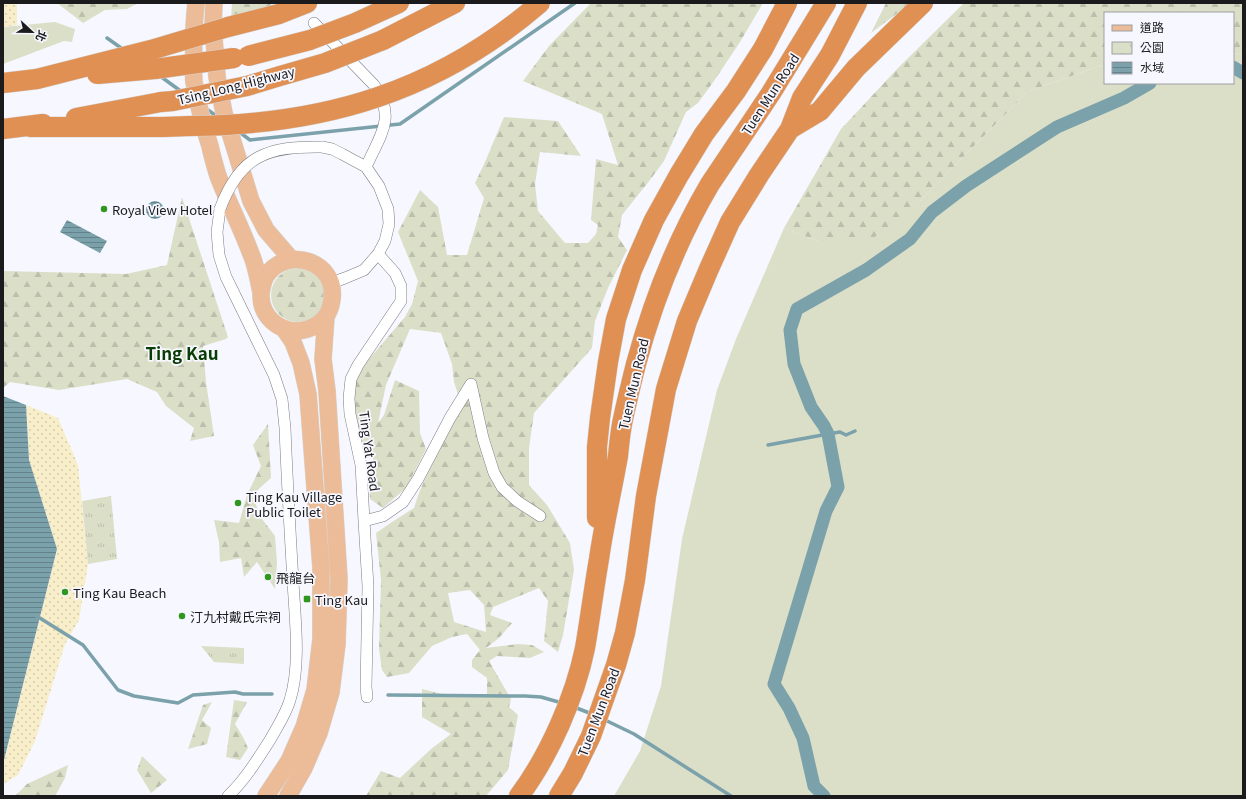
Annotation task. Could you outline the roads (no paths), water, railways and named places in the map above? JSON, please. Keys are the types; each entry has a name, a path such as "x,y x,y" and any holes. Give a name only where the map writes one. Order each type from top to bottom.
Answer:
{"highway":[{"path":"3,83 37,79 151,50 228,27 279,14 307,3"},
{"name":"Tsing Long Highway","path":"37,79 155,69 248,56 310,40 399,3"},
{"name":"Tsing Long Highway","path":"30,127 229,90 325,63 364,48 455,3"},
{"path":"3,129 30,127 224,126 256,124 316,114 364,102 401,89 431,76 469,56 505,31 540,3"},
{"path":"519,796 539,765 567,707 577,680 584,649 599,556 597,525 604,491 597,448 608,362 616,319 630,277 654,220 678,175 704,134 736,91 763,49 787,3"},
{"name":"Tuen Mun Road","path":"604,491 649,318 673,258 698,205 710,184 782,75 826,3"},
{"name":"Tuen Mun Road","path":"559,796 573,773 591,736 616,665 625,633 635,580 646,496 666,389 681,339 697,296 730,222 790,129 802,98 830,55 858,3"},
{"path":"790,129 820,111 856,68 923,3"}],"main road":[{"path":"196,3 193,32 194,80 204,126 218,175 252,255 261,293 262,304 266,314 273,322 284,329 295,331 308,329 318,324 326,316 333,298 331,283 326,273 320,267 301,259 291,259 281,262 272,268 266,276 261,293"},
{"path":"214,3 213,26 217,77 224,113 240,167 251,201 266,230 291,259"},
{"path":"288,796 304,768 319,733 331,692 337,644 339,579 327,391 323,360 326,316"},
{"path":"266,796 289,761 304,727 315,690 322,639 320,568 308,394 301,363 292,342 284,329"}],"street":[{"path":"314,23 374,84 385,106 386,121 382,135 366,167"},
{"path":"228,796 244,780 280,722 291,699 296,660 296,632 282,399 274,375 226,277 219,255 217,232 220,209 225,194 233,181 255,159 278,149 293,147 322,147 332,149 366,167 379,186 388,208 389,224 385,240 378,254 364,270 331,283"},
{"name":"Ting Yat Road","path":"367,697 368,586 361,465 350,414 349,398 351,379 400,300 401,286 395,273 378,254"},
{"path":"364,521 382,516 403,502 418,479 450,418 471,384 483,438 494,473 502,487 517,501 540,516"}],"water":[{"path":"151,201 159,201 164,206 162,217 159,219 151,219 146,214 146,206"},
{"path":"67,220 107,241 100,253 60,232"},
{"path":"3,396 26,405 29,460 57,549 3,764"}],"waterway":[{"path":"238,131 250,140 400,124 575,3"},
{"path":"107,38 124,50"},
{"path":"1234,68 1243,73"},
{"path":"160,76 182,92"},
{"path":"824,796 814,786 803,738 789,708 774,684 826,511 838,487 828,434 811,407 794,364 790,330 797,309 866,270 910,239 932,212 966,186 1057,127 1124,98 1148,84"},
{"path":"205,108 218,117"},
{"path":"768,445 840,432 846,435 855,431"},
{"path":"35,615 83,645 118,690 134,696 178,703 193,695 235,692 243,694 272,694"},
{"path":"388,695 525,696 541,697 562,703"},
{"path":"574,707 592,714"},
{"path":"603,719 634,734 731,796"}],"place":[{"name":"Royal View Hotel","path":"104,209"},
{"name":"Ting Kau Village Public Toilet","path":"238,503"},
{"name":"飛龍台","path":"268,577"},
{"name":"Ting Kau Beach","path":"65,592"},
{"name":"Ting Kau","path":"307,599"},
{"name":"汀九村戴氏宗祠","path":"182,616"}],"district":[{"name":"Ting Kau","path":"182,352"}]}
